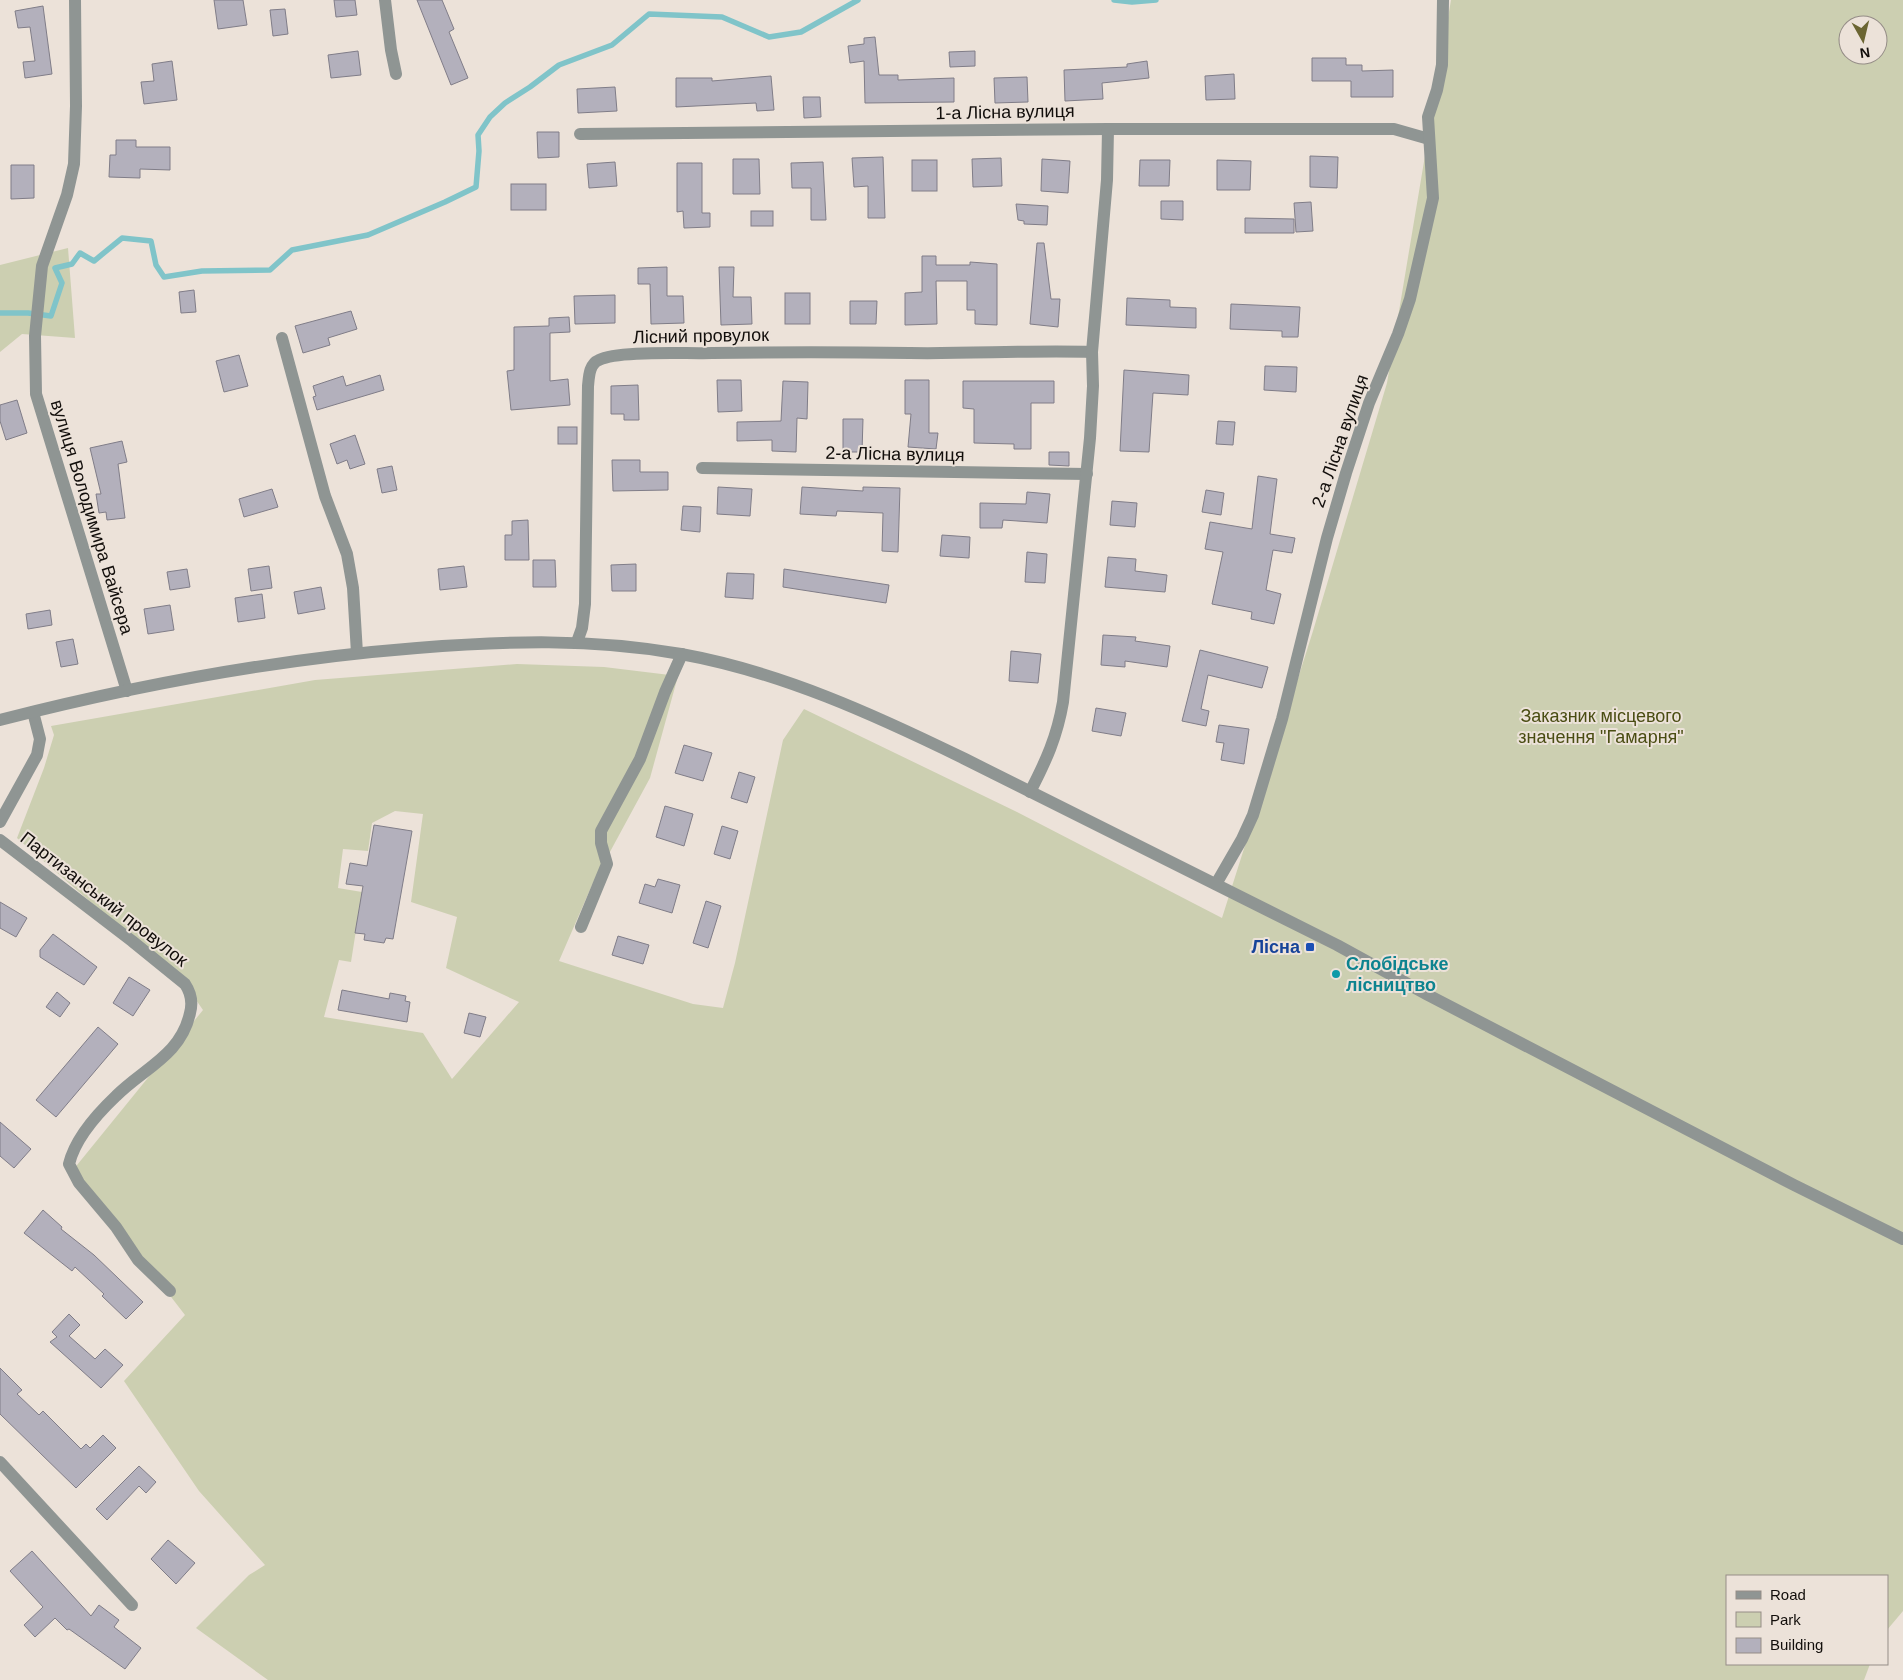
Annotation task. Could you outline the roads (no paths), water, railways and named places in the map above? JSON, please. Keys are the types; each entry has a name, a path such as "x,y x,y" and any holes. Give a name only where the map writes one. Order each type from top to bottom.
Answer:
{"street":[{"name":"вулиця Володимира Вайсера","path":"75,0 76,106 74,164 67,195 42,266 34,351 36,394 126,691"},
{"path":"385,0 396,74"},
{"name":"2-а Лісна вулиця","path":"1216,884 1242,839 1252,815 1282,719 1327,538 1346,473 1375,388 1406,311 1434,198 1429,139 1429,112 1437,90 1442,65 1444,0"},
{"path":"1030,792 1053,745 1059,725 1064,695 1087,474 1093,386 1092,352 1107,180 1108,129"},
{"name":"1-а Лісна вулиця","path":"580,134 1108,129 1394,129 1429,139"},
{"path":"282,338 325,496 347,554 353,588 357,652"},
{"name":"Лісний провулок","path":"577,642 582,628 585,604 588,386 592,366 600,359 649,354 778,352 1092,352"},
{"name":"2-а Лісна вулиця","path":"702,468 1087,474"},
{"path":"0,720 126,691 232,670 357,652 491,642 537,641 616,645 682,654 762,675 836,701 909,732 1337,945 1436,999 1785,1181 1903,1239"},
{"path":"581,927 607,864 601,843 601,832 640,759 665,692 682,654"},
{"path":"0,822 37,755 40,739 33,712"},
{"name":"Партизанський провулок","path":"0,840 132,941 185,984 190,993 191,1008 186,1030 182,1038 108,1104 82,1136 72,1153 69,1164 79,1183 112,1222 138,1260 170,1291"},
{"path":"0,1462 132,1605"}],"waterway":[{"path":"0,313 28,313 51,316 62,283 55,268 72,264 80,253 94,261 122,238 151,241 156,265 164,277 202,271 270,270 292,250 368,235 445,202 476,187 479,151 478,135 490,117 505,103 559,65 612,45 649,14 722,17 769,37 801,32 858,0"},
{"path":"1114,0 1132,2 1156,0"}],"place":[{"name":"Лісна","path":"1310,947"},
{"name":"Слобідське лісництво","path":"1336,974"}],"park label":[{"name":"Заказник місцевого значення \"Гамарня\"","path":"1601,726"}]}
